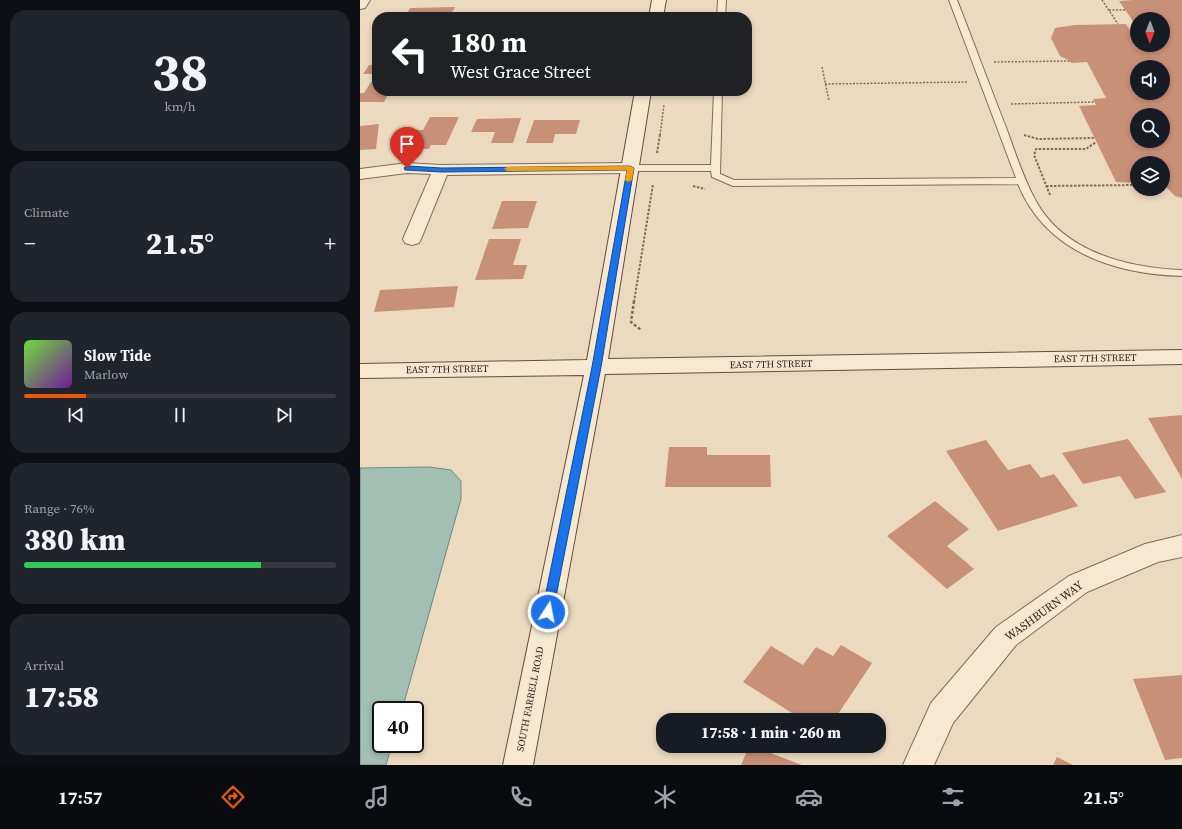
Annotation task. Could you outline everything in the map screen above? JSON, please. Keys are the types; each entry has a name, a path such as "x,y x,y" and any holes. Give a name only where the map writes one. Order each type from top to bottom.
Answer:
{"street":[{"path":"360,5 364,0"},
{"path":"657,12 659,0"},
{"name":"SOUTH FARRELL ROAD","path":"518,765 596,367 642,96"},
{"path":"360,174 407,168 442,170 630,168"},
{"path":"412,238 442,170"},
{"name":"EAST 7TH STREET","path":"360,371 1182,357"},
{"name":"WASHBURN WAY","path":"918,765 942,713 1006,636 1078,584 1154,552 1182,546"}],"lane":[{"path":"721,12 722,0"},
{"path":"953,0 1022,181 1037,211 1066,241 1109,263 1160,273 1182,273"},
{"path":"718,96 715,175 733,183 1022,181"},
{"path":"630,168 715,168"}],"path":[{"path":"1102,0 1118,24"},
{"path":"1109,10 1125,10"},
{"path":"995,68 992,62 1070,60"},
{"path":"822,67 829,101"},
{"path":"825,84 974,82"},
{"path":"642,330 631,322 665,98"},
{"path":"1012,111 1009,104 1094,102"},
{"path":"1021,133 1028,137 1038,139 1094,138"},
{"path":"1051,199 1034,155 1036,149 1086,149 1096,142"},
{"path":"1046,186 1130,184"}],"shaded area":[{"path":"429,467 451,470 461,481 461,499 405,701 372,701 372,753 389,753 386,765 360,765 360,468"}],"building":[{"path":"1182,0 1182,198 1175,196 1170,191 1170,156 1130,156 1130,183 1116,182 1079,106 1096,105 1093,99 1106,98 1087,62 1071,63 1060,56 1051,38 1055,28 1075,25 1126,24 1130,31 1130,52 1170,52 1170,12 1130,12 1130,17 1119,1"},
{"path":"455,7 452,12 408,12 410,8"},
{"path":"369,65 372,65 372,74 363,74"},
{"path":"372,82 372,96 387,96 384,102 360,102 360,93 364,93"},
{"path":"430,117 459,117 446,145 431,145 429,149 397,149 406,130 423,130"},
{"path":"521,118 513,143 491,143 495,132 471,132 477,119"},
{"path":"534,120 580,120 576,134 555,134 553,143 526,143"},
{"path":"379,124 376,149 360,150 360,126"},
{"path":"502,201 537,201 528,228 492,229"},
{"path":"489,239 521,239 513,265 527,265 523,279 475,280"},
{"path":"458,286 454,307 374,312 380,290"},
{"path":"1182,415 1182,479 1148,418"},
{"path":"1128,439 1166,492 1135,499 1120,476 1083,484 1062,453"},
{"path":"986,440 1008,470 1030,464 1041,478 1054,474 1078,506 998,531 946,451"},
{"path":"669,447 707,447 707,455 770,455 771,487 665,487"},
{"path":"935,501 969,529 947,546 974,569 947,589 887,536"},
{"path":"841,645 872,663 839,713 792,713 743,682 771,646 803,665 816,647 833,656"},
{"path":"1182,675 1182,758 1165,760 1133,679"},
{"path":"746,753 770,753 802,765 741,765"},
{"path":"1057,757 1073,765 1053,765"}],"slow traffic":[{"path":"507,169 630,168 628,180"}],"route":[{"path":"407,168 442,170 630,168 596,367 548,612"}]}
